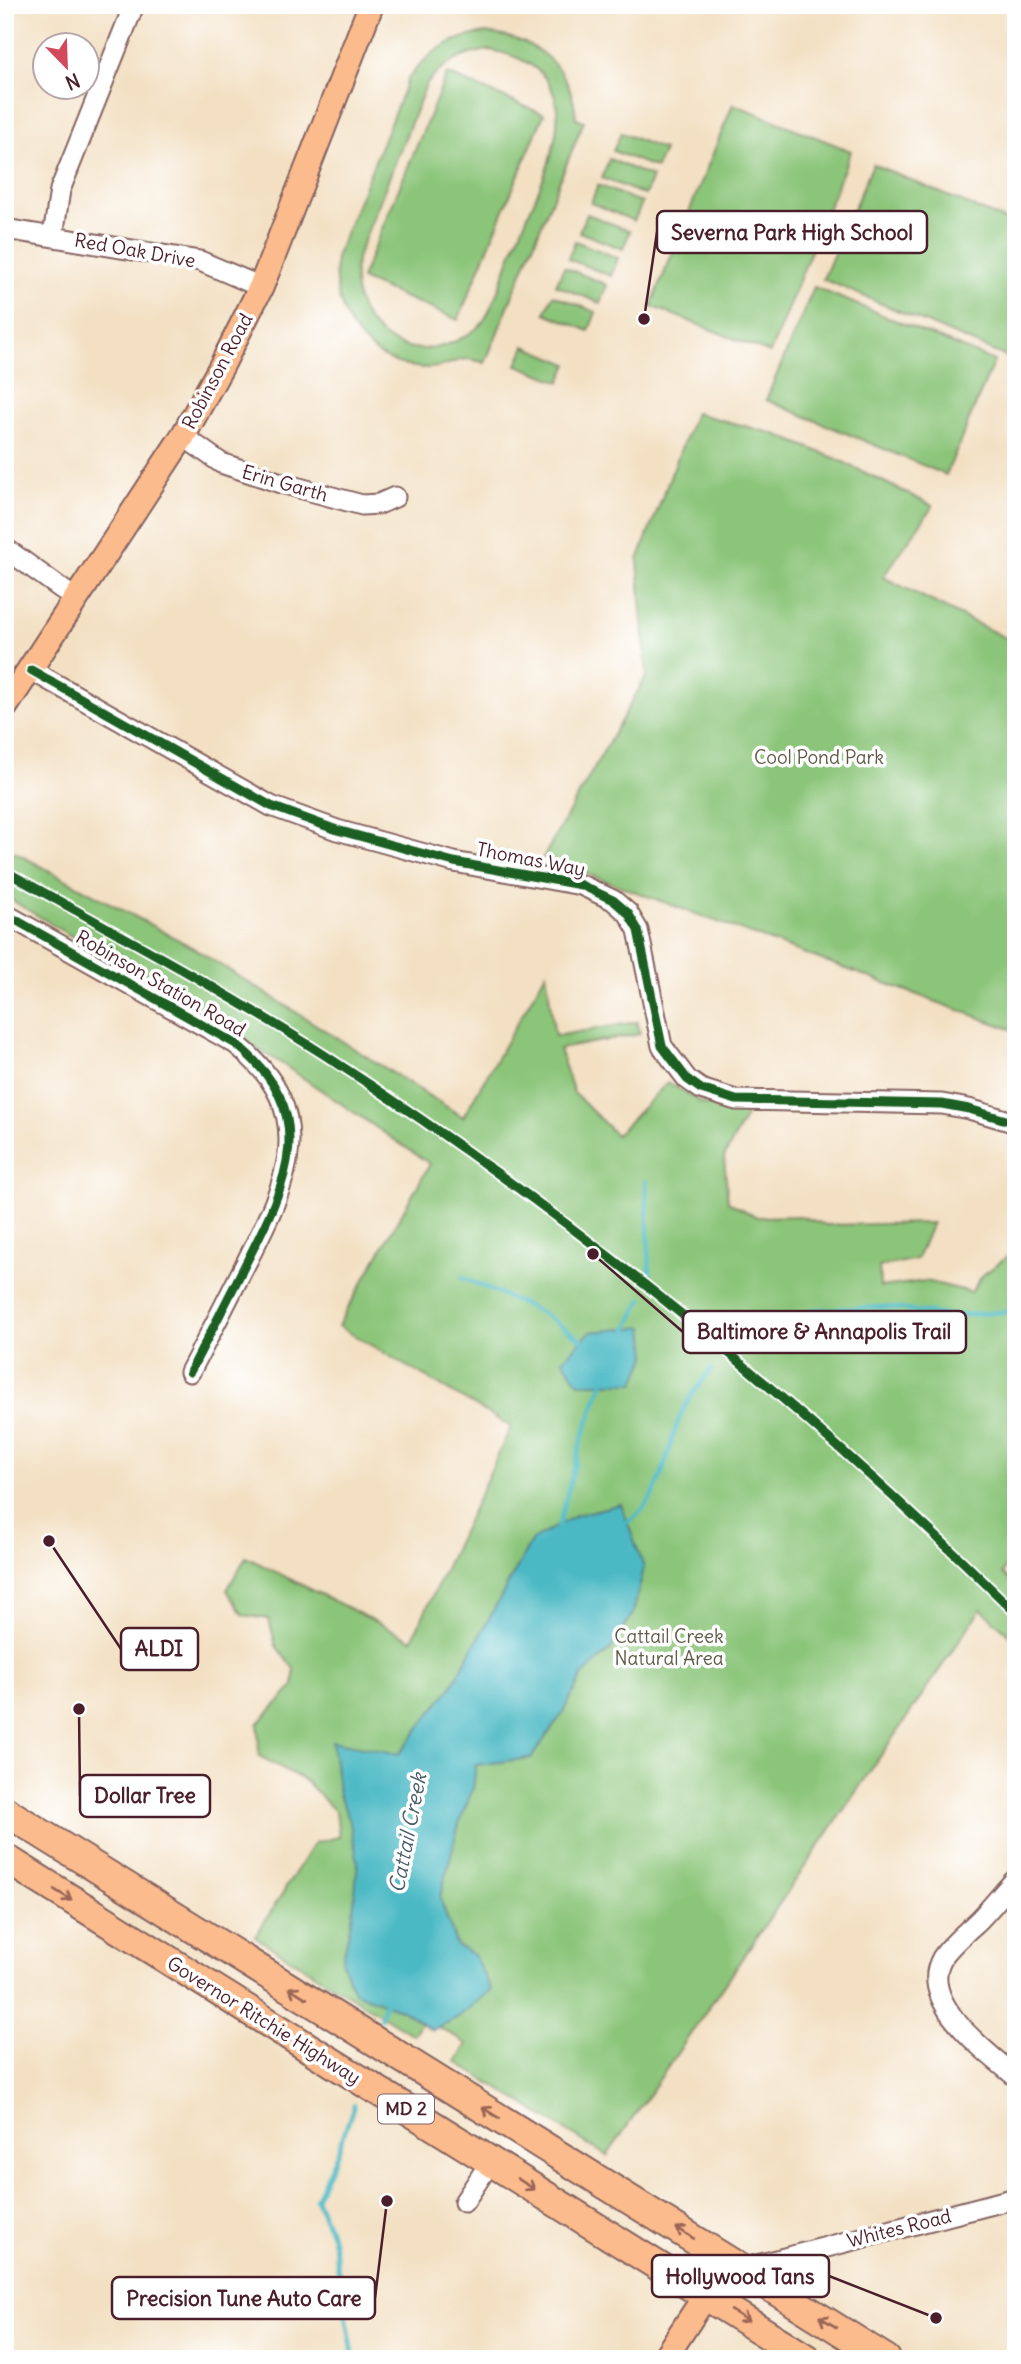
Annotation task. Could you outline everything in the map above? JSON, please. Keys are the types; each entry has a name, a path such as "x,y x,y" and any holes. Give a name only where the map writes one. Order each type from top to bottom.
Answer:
{"highway":[{"name":"MD 2","path":"5,1811 886,2359"},
{"name":"Governor Ritchie Highway","path":"5,1858 807,2359"}],"main road":[{"name":"Robinson Road","path":"5,707 183,436 261,287 371,5"},
{"path":"664,2359 706,2295 743,2269"}],"street":[{"path":"53,236 60,190 134,5"},
{"name":"Red Oak Drive","path":"5,229 200,261 261,287"},
{"name":"Erin Garth","path":"183,436 221,463 281,483 362,505 379,504 395,497"},
{"path":"5,548 77,600"},
{"name":"Thomas Way","path":"31,670 271,806 300,818 454,862 581,885 602,893 628,912 638,930 662,1046 687,1079 701,1089 736,1100 942,1104 1016,1123"},
{"name":"Robinson Station Road","path":"5,914 236,1044 256,1060 270,1079 281,1104 288,1127 290,1152 282,1188 190,1372"},
{"path":"1016,1880 944,1955 936,1976 937,1990 950,2014 969,2036 1016,2077"},
{"path":"464,2202 491,2161"},
{"name":"Whites Road","path":"743,2269 1016,2198"}],"green space":[{"path":"486,33 504,36 535,48 548,58 567,83 576,118 584,121 485,363 468,359 437,367 406,366 387,359 371,348 357,334 346,317 339,298 336,257 408,79 433,53 451,42","holes":["490,50 525,61 546,79 556,102 557,128 541,185 492,306 479,326 456,341 434,348 414,348 395,343 379,332 367,318 358,300 355,280 357,258 426,85 446,65 480,52"]},
{"path":"447,74 544,114 458,320 361,279"},
{"path":"733,104 851,151 770,353 651,306"},
{"path":"621,133 664,150 656,168 613,151"},
{"path":"609,159 652,177 645,195 602,178"},
{"path":"873,164 1016,225 1016,361 823,279"},
{"path":"598,185 642,203 634,221 591,203"},
{"path":"587,214 630,231 623,249 579,232"},
{"path":"575,241 618,258 611,276 568,259"},
{"path":"564,267 607,285 600,303 556,285"},
{"path":"814,287 994,361 946,475 766,400"},
{"path":"553,295 596,312 589,331 545,313"},
{"path":"525,346 568,364 560,382 517,365"},
{"name":"Cool Pond Park","path":"695,413 775,434 837,459 933,506 883,577 1016,643 1016,1031 543,858 647,675 638,560"},
{"name":"Cattail Creek Natural Area","path":"5,847 192,947 463,1117 546,973 555,1036 637,1022 640,1034 559,1049 574,1093 616,1135 668,1082 703,1104 748,1112 724,1157 728,1202 757,1217 800,1216 826,1225 932,1223 917,1259 879,1267 880,1287 926,1281 971,1292 983,1275 1016,1250 1016,1550 1002,1573 1016,1587 1016,1641 981,1609 607,2156 456,2062 467,2044 424,2018 413,2035 255,1937 314,1843 339,1837 336,1812 306,1781 259,1756 258,1724 294,1686 294,1669 276,1646 269,1619 243,1615 227,1590 246,1557 412,1640 511,1427 338,1326 430,1164 284,1065 5,896"}],"water":[{"path":"644,1327 647,1354 635,1383 579,1383 563,1360 590,1332"},
{"path":"621,1504 644,1568 633,1613 612,1648 582,1676 562,1714 531,1758 476,1765 473,1788 458,1827 440,1898 457,1946 474,1955 491,1990 457,2018 432,2030 404,2011 354,1992 342,1963 353,1913 358,1861 349,1819 339,1795 332,1741 399,1754 452,1686 532,1540 577,1515"}],"waterway":[{"name":"Cattail Creek","path":"646,1181 650,1275"},
{"path":"462,1277 542,1313 585,1342"},
{"name":"Cattail Creek","path":"625,1333 642,1299"},
{"name":"Cattail Creek","path":"760,1334 812,1310 885,1307 951,1316 1016,1311"},
{"name":"Cattail Creek","path":"624,1524 638,1515 648,1503 662,1473 683,1410 711,1369"},
{"name":"Cattail Creek","path":"557,1531 581,1442 604,1379"},
{"name":"Cattail Creek","path":"380,2019 386,1999"},
{"name":"Cattail Creek","path":"354,2105 337,2154 316,2199 332,2236 354,2359"}],"cycle path":[{"path":"31,670 271,806 337,830 454,862 581,885 613,900 628,913 638,930 662,1046 687,1079 701,1089 736,1100 942,1104 1016,1123"},
{"path":"5,871 166,960 323,1054 507,1180 684,1316 769,1387 936,1536 1016,1613"},
{"path":"5,914 236,1044 263,1070 279,1096 288,1122 289,1149 284,1176 261,1233 190,1372"}],"place":[{"name":"Severna Park High School","path":"644,319"},
{"name":"Baltimore & Annapolis Trail","path":"593,1254"},
{"name":"ALDI","path":"49,1541"},
{"name":"Dollar Tree","path":"79,1709"},
{"name":"Precision Tune Auto Care","path":"387,2201"},
{"name":"Hollywood Tans","path":"936,2318"}]}
